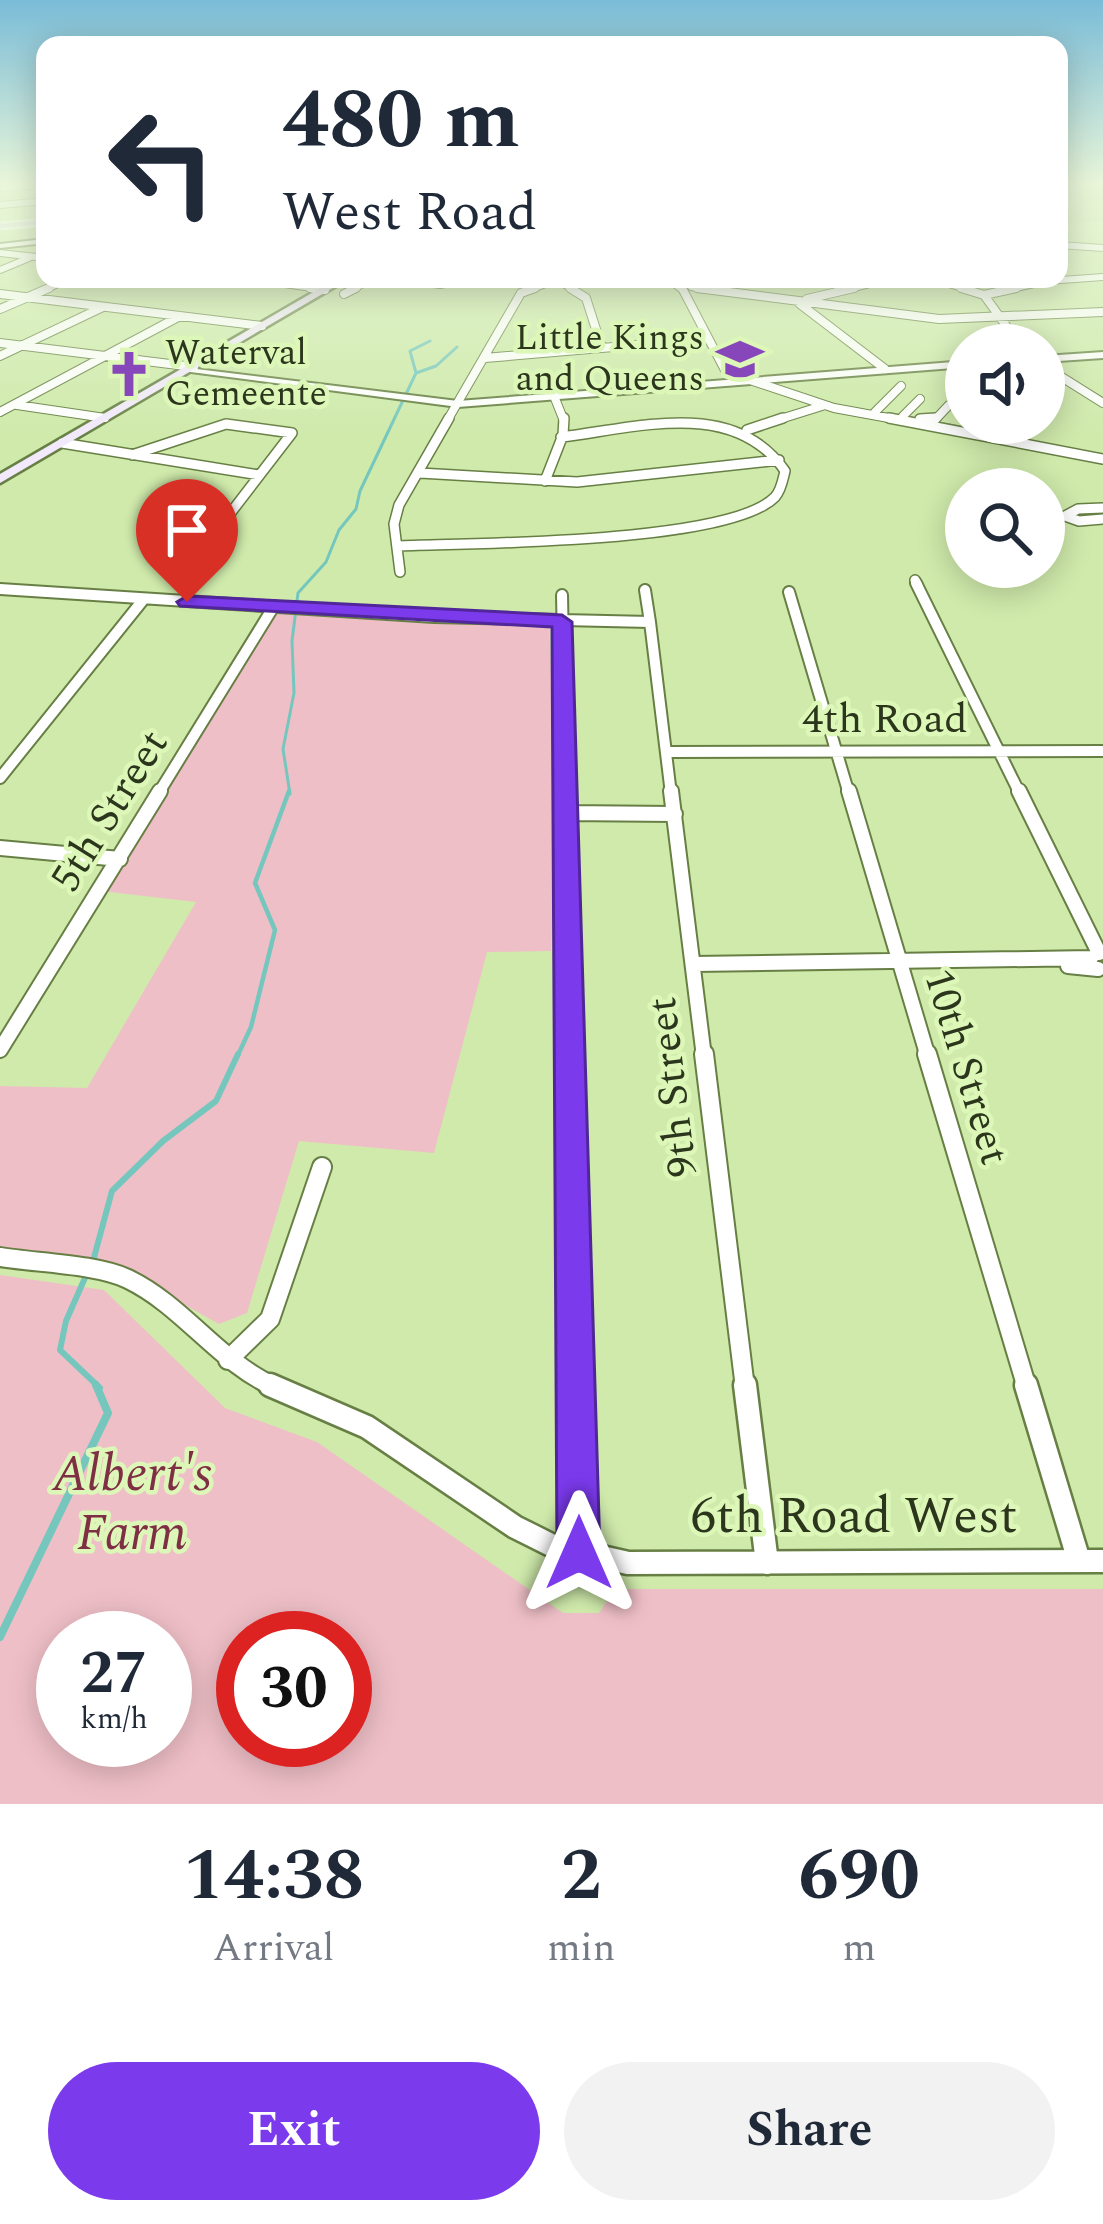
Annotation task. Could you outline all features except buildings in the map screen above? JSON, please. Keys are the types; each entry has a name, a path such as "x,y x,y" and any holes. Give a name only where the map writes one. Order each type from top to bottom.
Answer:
{"main road":[{"path":"2,477 328,288"},
{"path":"164,384 220,373 210,358"}],"street":[{"path":"1068,279 1103,277"},
{"path":"0,309 48,288"},
{"path":"309,288 325,290"},
{"path":"344,294 356,288"},
{"path":"400,572 395,514 521,293 534,288"},
{"path":"571,288 586,298 602,348"},
{"path":"687,288 722,369 732,375 824,406 1103,459"},
{"path":"695,288 930,318 1103,312"},
{"path":"796,301 852,288"},
{"path":"960,288 984,296 1016,288"},
{"path":"0,294 262,326"},
{"path":"984,296 1005,324"},
{"path":"796,301 882,366"},
{"path":"0,356 103,307"},
{"path":"0,412 180,316"},
{"path":"485,358 707,339"},
{"path":"0,343 459,402 882,366"},
{"path":"1065,358 1103,353"},
{"path":"554,394 732,375 945,362"},
{"path":"1065,376 1103,403"},
{"path":"872,414 901,386"},
{"path":"1088,393 1103,393"},
{"path":"545,481 567,416 554,394"},
{"path":"903,416 920,399"},
{"path":"0,402 105,418"},
{"path":"561,437 702,424 747,430 824,406"},
{"path":"872,414 934,421 945,409"},
{"path":"131,455 226,424 274,427 293,435 219,528"},
{"path":"398,546 576,537 724,519 775,497 784,471 779,460 747,430"},
{"path":"62,443 259,476"},
{"path":"420,473 577,482 779,460"},
{"path":"1103,508 1078,509 1065,516 1079,521 1103,519"},
{"path":"694,964 1099,961 915,580"},
{"path":"0,603 6,590 562,622 650,622"},
{"name":"9th Street","path":"645,590 766,1563"},
{"name":"10th Street","path":"789,592 1078,1562"},
{"path":"562,595 579,1553"},
{"path":"0,778 143,599"},
{"name":"5th Street","path":"0,1050 280,607"},
{"name":"4th Road","path":"668,752 1103,751"},
{"path":"566,813 675,814"},
{"path":"0,848 120,859"},
{"path":"228,1360 254,1337 274,1309 322,1167"},
{"name":"6th Road West","path":"0,1256 100,1270 158,1296 228,1360 264,1383 337,1410 515,1527 579,1553 628,1563 1103,1562"}],"green space":[{"path":"277,608 549,624 557,813 551,951 487,952 434,1153 299,1141 247,1313 219,1324 120,1269 0,1252 0,1086 87,1088 196,902 101,891"},
{"name":"Albert's Farm","path":"0,1275 104,1290 225,1408 317,1442 563,1613 599,1613 615,1589 1103,1589 1103,1804 0,1804"}],"waterway":[{"path":"416,373 410,351 430,341"},
{"path":"416,373 436,366 457,347"},
{"path":"290,794 283,749 294,693 292,641 298,593 326,562 339,530 356,509 360,491 416,373"},
{"path":"237,1057 251,1027 275,930 255,883 289,791"},
{"path":"93,1261 112,1191 163,1141 216,1101 238,1054"},
{"path":"88,1271 66,1321 60,1350 100,1388"},
{"path":"0,1637 108,1413 96,1385"}],"place":[{"name":"Little Kings and Queens","path":"740,359"},
{"name":"Waterval Gemeente","path":"129,374"}],"route":[{"path":"187,602 562,622 579,1553"}]}
